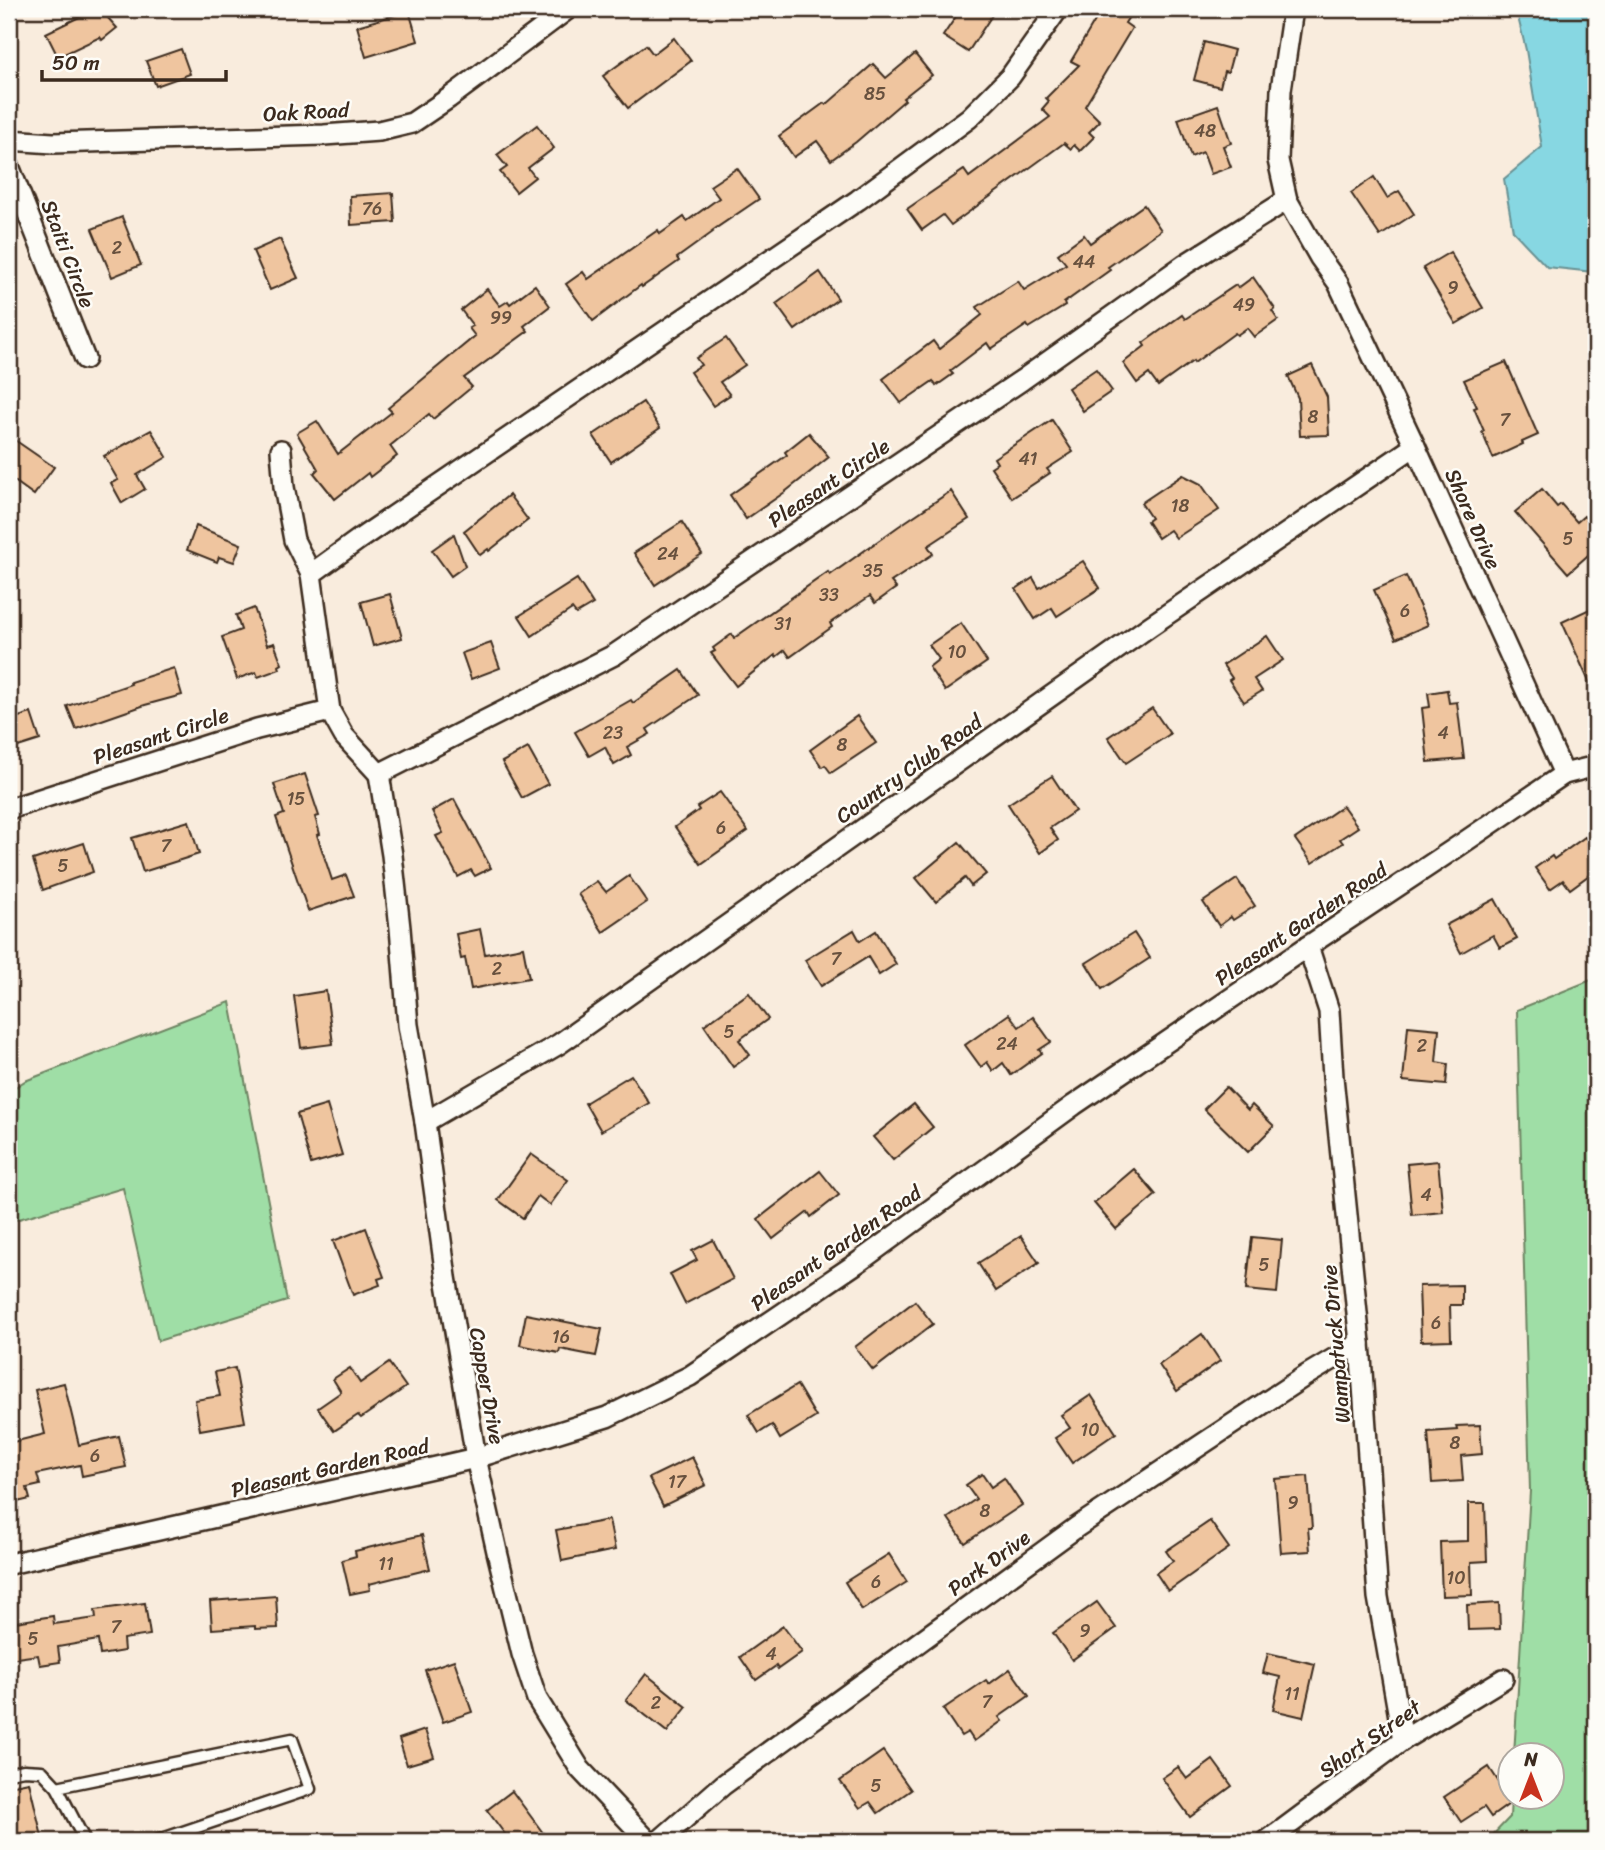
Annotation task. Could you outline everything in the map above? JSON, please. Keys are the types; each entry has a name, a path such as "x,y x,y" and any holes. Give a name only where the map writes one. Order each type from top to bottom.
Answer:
{"street":[{"name":"Oak Road","path":"9,140 53,143 379,131 412,122 449,98 568,9"},
{"path":"311,574 858,200 969,118 1010,78 1058,9"},
{"path":"1287,200 1278,160 1281,90 1293,9"},
{"name":"Staiti Circle","path":"9,166 85,359"},
{"name":"Shore Drive","path":"1287,200 1338,284 1564,774"},
{"name":"Pleasant Circle","path":"379,774 614,655 1022,380 1184,265 1287,200"},
{"name":"Country Club Road","path":"425,1122 559,1044 1138,634 1415,446"},
{"path":"281,450 293,540 311,574 330,711 344,736 379,774"},
{"name":"Pleasant Circle","path":"9,809 257,729 330,711"},
{"name":"Pleasant Garden Road","path":"9,1564 476,1458 607,1417 690,1376 860,1261 1074,1105 1308,946 1564,774 1596,766"},
{"name":"Capper Drive","path":"379,774 397,897 408,1025 425,1122 446,1277 476,1458 522,1654 537,1699 580,1769 648,1841"},
{"name":"Wampatuck Drive","path":"1308,946 1329,1011 1332,1077 1360,1343 1378,1597 1403,1740"},
{"name":"Park Drive","path":"659,1841 723,1785 1077,1527 1305,1376 1360,1343"},
{"name":"Short Street","path":"1267,1841 1403,1740 1503,1679"}],"lane":[{"path":"57,1787 292,1739 310,1789 156,1841"},
{"path":"9,1773 42,1771 57,1787 85,1841"}],"green space":[{"path":"1596,978 1596,1841 1487,1841 1510,1817 1510,1812 1566,1812 1566,1742 1515,1742 1530,1491 1517,1010"},
{"path":"230,1002 287,1301 158,1341 123,1188 9,1222 9,1091 25,1081"}],"water":[{"path":"1516,9 1596,9 1596,275 1593,272 1547,267 1513,231 1504,179 1542,147 1526,50"}],"building":[{"path":"100,9 117,28 102,40 100,37 58,57 46,33"},
{"path":"961,9 996,9 968,52 943,36"},
{"path":"1102,9 1134,9 1125,23 1132,28 1085,106 1100,121 1089,132 1094,137 1080,151 1074,145 1071,149 1064,143 951,225 943,215 922,230 907,209 964,170 969,177 1050,117 1042,109 1049,101 1046,98 1079,65 1071,61"},
{"path":"409,11 418,41 366,57 357,26"},
{"path":"674,38 691,61 628,108 603,76 646,45 653,54"},
{"path":"1204,42 1234,50 1228,72 1224,71 1220,87 1194,80"},
{"path":"181,49 190,74 156,86 146,61"},
{"path":"915,54 932,75 856,142 831,160 817,141 794,157 779,136 824,103 826,105 873,64 886,78"},
{"path":"1218,105 1231,143 1223,146 1231,167 1211,174 1203,152 1191,157 1178,119"},
{"path":"537,125 554,148 528,168 535,177 516,192 500,172 507,167 497,155"},
{"path":"737,168 759,199 677,258 679,261 593,321 566,284 583,272 588,279 658,230 660,234 684,217 687,221 719,198 710,186"},
{"path":"1374,177 1387,198 1399,191 1414,214 1380,236 1351,193"},
{"path":"393,193 395,222 351,225 350,196"},
{"path":"1144,205 1161,230 1108,267 1110,270 1064,303 1065,306 1029,328 1027,325 991,349 987,343 950,371 953,374 936,386 933,381 901,403 883,379 933,341 939,349 982,315 977,307 1018,281 1024,290 1066,264 1058,254 1084,235 1090,243"},
{"path":"122,217 141,265 112,277 92,229"},
{"path":"280,239 298,278 270,290 253,251"},
{"path":"1450,252 1483,308 1456,324 1423,268"},
{"path":"820,272 838,299 795,330 776,304"},
{"path":"1253,277 1275,309 1272,311 1278,320 1254,337 1247,328 1237,335 1235,333 1158,386 1149,374 1137,383 1123,363 1145,346 1143,343 1182,315 1185,319 1236,285 1238,288"},
{"path":"535,285 550,306 524,326 528,331 464,378 472,387 433,419 429,414 390,446 397,456 370,477 368,473 335,499 314,473 318,469 297,433 317,421 338,454 392,412 388,408 475,336 469,328 473,326 461,310 487,289 500,306 508,301 510,304"},
{"path":"726,338 745,365 720,382 730,395 713,406 690,372 701,365 696,358"},
{"path":"1506,362 1538,435 1493,458 1474,408 1477,407 1464,380"},
{"path":"1312,365 1327,397 1329,435 1300,436 1298,398 1288,376"},
{"path":"1096,369 1112,391 1083,411 1068,388"},
{"path":"643,402 660,428 611,462 593,435"},
{"path":"1052,420 1073,452 1047,469 1050,473 1012,498 991,467 997,463 994,458"},
{"path":"151,430 167,457 137,475 145,489 122,503 111,483 118,480 104,456"},
{"path":"809,433 829,457 746,519 730,495 787,455 785,452"},
{"path":"9,436 54,467 34,495 9,477"},
{"path":"1183,475 1201,484 1219,510 1176,538 1170,530 1158,538 1147,521 1151,518 1141,503"},
{"path":"1542,489 1557,507 1561,504 1577,522 1584,516 1596,530 1596,548 1568,573 1515,512"},
{"path":"951,491 969,519 928,546 933,554 891,582 896,588 875,603 870,596 830,623 832,627 790,657 785,650 776,657 775,655 736,686 711,653 715,651 713,648 732,634 734,638 828,572 830,575"},
{"path":"509,495 528,520 480,555 464,531"},
{"path":"682,522 702,554 655,585 634,553"},
{"path":"196,526 241,544 234,562 219,557 217,562 187,550"},
{"path":"454,534 465,566 451,576 432,550"},
{"path":"1083,561 1100,588 1057,616 1052,608 1035,619 1016,589 1033,578 1039,588"},
{"path":"1406,576 1428,625 1396,639 1374,590"},
{"path":"577,579 593,604 576,614 572,609 532,636 519,616"},
{"path":"390,594 402,638 373,646 361,602"},
{"path":"1596,606 1596,697 1562,622"},
{"path":"254,608 267,645 274,643 282,664 280,669 258,677 256,672 237,679 222,637 241,630 236,615"},
{"path":"961,623 987,662 945,691 929,667 939,659 929,645"},
{"path":"1267,636 1283,660 1254,679 1262,691 1244,702 1229,680 1232,678 1223,665"},
{"path":"491,643 500,668 471,679 462,653"},
{"path":"174,668 182,695 76,729 67,706"},
{"path":"681,670 698,695 647,729 650,734 627,747 631,755 614,765 605,747 589,756 575,732 631,700 633,703"},
{"path":"1447,690 1449,703 1457,702 1464,759 1428,762 1422,708 1430,707 1428,693"},
{"path":"1152,708 1170,734 1126,763 1108,737"},
{"path":"31,713 40,740 9,750 9,720"},
{"path":"857,716 876,743 831,773 825,765 822,767 810,750"},
{"path":"528,748 548,784 522,798 502,762"},
{"path":"305,774 319,816 315,817 320,834 317,835 332,880 346,875 354,896 308,911 276,817 284,814 274,784"},
{"path":"1052,776 1075,811 1050,828 1058,840 1040,853 1008,804"},
{"path":"720,792 748,831 701,864 675,827 699,810 697,807"},
{"path":"454,799 491,868 475,876 471,870 458,877 436,836 443,833 432,811"},
{"path":"1343,806 1358,827 1340,839 1343,843 1312,863 1295,839"},
{"path":"189,821 199,854 143,872 132,838"},
{"path":"1585,837 1596,853 1596,870 1570,889 1563,880 1550,889 1535,868 1552,856 1554,859"},
{"path":"959,842 986,874 971,886 965,878 936,902 916,878"},
{"path":"84,843 93,872 43,890 33,860"},
{"path":"629,876 647,902 603,932 578,894 597,881 606,892"},
{"path":"1237,879 1255,906 1219,926 1203,902"},
{"path":"1495,899 1517,939 1500,948 1493,935 1461,953 1446,925"},
{"path":"480,929 485,954 523,947 529,978 471,989 465,958 461,959 456,934"},
{"path":"854,930 860,941 876,931 896,964 879,975 868,957 821,986 805,960"},
{"path":"1134,933 1150,958 1102,989 1086,963"},
{"path":"326,991 333,1044 301,1048 294,996"},
{"path":"749,993 768,1019 739,1040 750,1055 733,1067 704,1025"},
{"path":"1009,1014 1019,1027 1033,1017 1051,1042 1039,1050 1042,1053 1011,1075 1003,1063 993,1071 987,1062 981,1067 965,1045"},
{"path":"1408,1026 1439,1029 1436,1062 1448,1064 1446,1085 1403,1081"},
{"path":"631,1075 649,1103 601,1131 585,1103"},
{"path":"1226,1087 1248,1110 1252,1105 1274,1126 1248,1152 1204,1109"},
{"path":"914,1104 933,1127 893,1160 873,1137"},
{"path":"327,1105 342,1155 311,1164 297,1114"},
{"path":"531,1154 568,1180 550,1205 538,1196 523,1218 498,1200"},
{"path":"1438,1161 1443,1212 1412,1215 1407,1164"},
{"path":"1134,1169 1156,1195 1116,1229 1094,1203"},
{"path":"820,1171 839,1195 811,1217 808,1212 773,1239 758,1219"},
{"path":"366,1228 384,1277 378,1279 380,1285 353,1295 333,1241"},
{"path":"1021,1236 1039,1263 996,1291 978,1263"},
{"path":"1252,1237 1282,1240 1277,1293 1246,1290"},
{"path":"713,1240 733,1279 685,1304 670,1274 697,1260 692,1251"},
{"path":"1462,1285 1462,1305 1450,1305 1451,1340 1421,1341 1419,1286"},
{"path":"915,1301 933,1324 873,1370 855,1347"},
{"path":"526,1314 602,1329 596,1356 560,1349 559,1353 520,1345"},
{"path":"1202,1334 1220,1361 1177,1391 1159,1365"},
{"path":"389,1363 406,1387 361,1418 358,1415 334,1431 318,1408 341,1392 333,1379 350,1368 360,1383"},
{"path":"235,1368 245,1422 200,1430 195,1400 220,1396 215,1372"},
{"path":"64,1383 79,1445 119,1436 126,1467 82,1476 80,1465 37,1474 40,1485 27,1488 30,1499 9,1504 9,1443 45,1434 35,1390"},
{"path":"797,1385 816,1417 780,1439 772,1425 759,1433 748,1415"},
{"path":"1091,1395 1116,1433 1072,1463 1055,1438 1070,1428 1061,1415"},
{"path":"1480,1425 1482,1454 1461,1456 1463,1481 1432,1483 1428,1432 1457,1430 1456,1426"},
{"path":"692,1457 706,1485 663,1506 649,1478"},
{"path":"982,1474 991,1487 1004,1478 1022,1505 965,1543 948,1518 976,1499 966,1485"},
{"path":"1308,1476 1312,1528 1308,1528 1310,1551 1281,1553 1275,1479"},
{"path":"1468,1503 1485,1503 1487,1561 1471,1562 1472,1595 1442,1596 1440,1542 1468,1541"},
{"path":"609,1520 615,1550 562,1561 556,1530"},
{"path":"1210,1521 1229,1548 1168,1591 1156,1573 1173,1561 1166,1551"},
{"path":"422,1535 430,1569 369,1584 370,1590 350,1594 342,1560 356,1556 355,1551"},
{"path":"889,1554 907,1582 862,1610 845,1582"},
{"path":"276,1596 278,1628 255,1629 255,1626 212,1629 210,1601"},
{"path":"1097,1602 1116,1628 1072,1660 1053,1633"},
{"path":"145,1603 150,1635 123,1639 124,1651 100,1655 98,1640 58,1647 60,1662 40,1665 38,1655 9,1659 9,1623 53,1616 54,1624 96,1618 95,1610"},
{"path":"1499,1603 1500,1629 1468,1630 1467,1605"},
{"path":"783,1626 802,1652 756,1680 740,1657"},
{"path":"1268,1653 1315,1664 1303,1717 1273,1710 1280,1677 1263,1673"},
{"path":"454,1660 472,1712 443,1722 425,1670"},
{"path":"1010,1669 1029,1696 999,1717 1002,1721 974,1741 968,1732 961,1736 943,1709 986,1680 989,1684"},
{"path":"646,1674 687,1707 667,1732 626,1700"},
{"path":"425,1730 434,1757 407,1765 399,1739"},
{"path":"883,1751 911,1790 878,1813 870,1802 860,1808 840,1781"},
{"path":"1213,1760 1232,1786 1190,1817 1162,1778 1178,1767 1187,1779"},
{"path":"1489,1767 1496,1778 1498,1812 1491,1817 1484,1807 1461,1822 1444,1797"},
{"path":"29,1782 43,1841 9,1841 9,1786"},
{"path":"512,1791 549,1841 510,1841 487,1810"}]}
